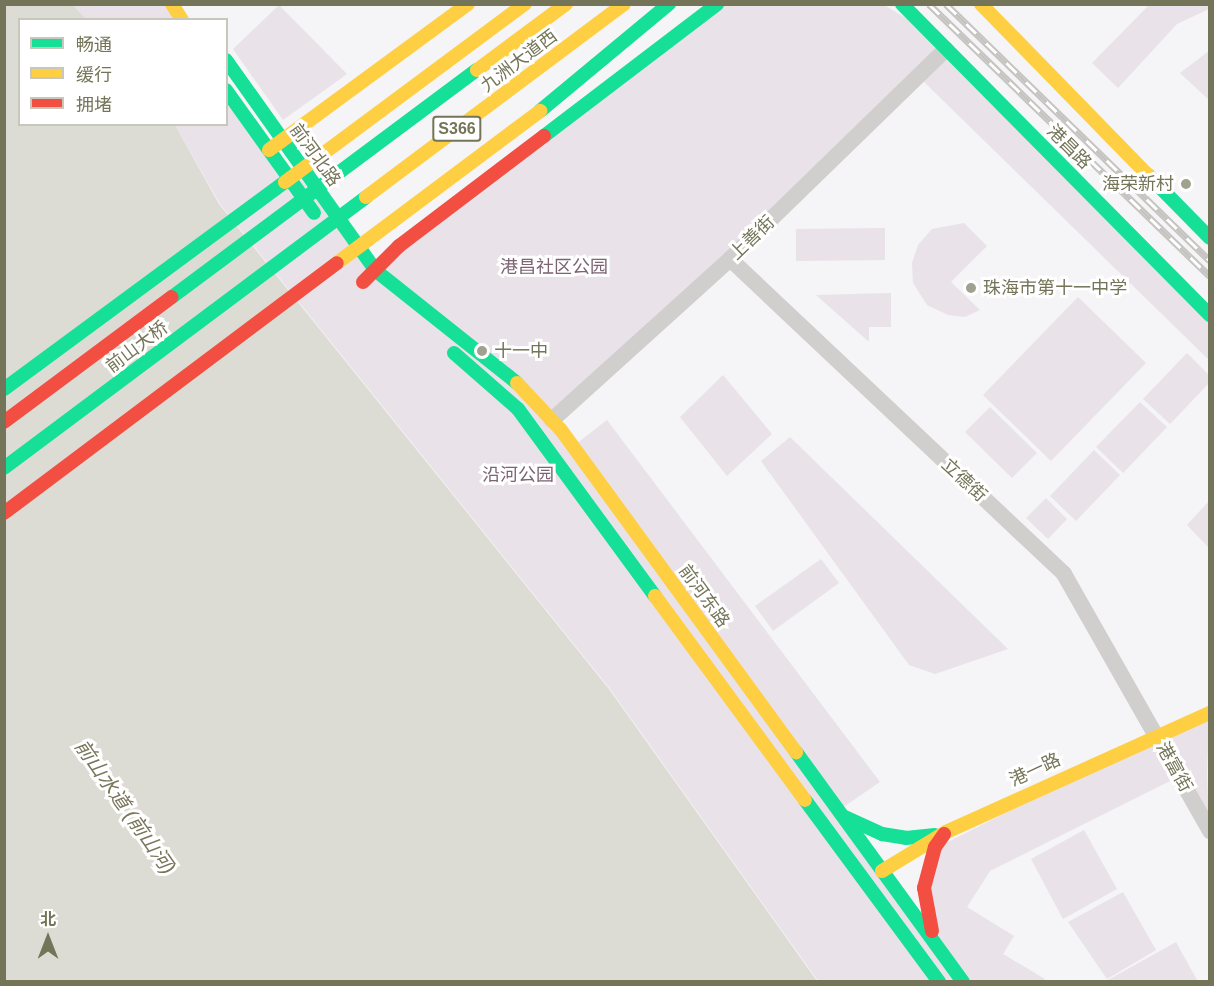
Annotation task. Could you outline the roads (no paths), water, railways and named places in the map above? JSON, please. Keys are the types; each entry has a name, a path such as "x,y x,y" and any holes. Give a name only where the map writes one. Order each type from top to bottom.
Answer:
{"main road":[{"path":"172,4 181,18"},
{"path":"190,4 198,18"},
{"path":"269,150 468,4"},
{"path":"4,389 488,34 525,4"},
{"name":"九洲大道西","path":"271,222 566,4"},
{"name":"九洲大道西","path":"290,254 624,4"},
{"path":"4,513 542,110 669,4"},
{"path":"378,294 363,282 399,246 717,4"},
{"path":"892,4 918,20"},
{"name":"港昌路","path":"902,4 1209,315"},
{"path":"911,4 918,20"},
{"name":"港昌路","path":"981,4 1209,238"},
{"name":"前河北路","path":"228,63 375,270"},
{"name":"前河北路","path":"228,93 363,282"},
{"name":"前山大桥","path":"4,422 271,222"},
{"name":"前山大桥","path":"4,468 290,254"},
{"name":"前河东路","path":"375,270 397,291 506,372 552,420 963,981"},
{"name":"前河东路","path":"446,347 518,409 939,981"},
{"name":"港一路","path":"882,872 946,832 1209,712"},
{"path":"840,813 851,822 882,834 926,837 946,832"},
{"path":"946,832 934,847 924,888 926,913 951,965"}],"street":[{"name":"上善街","path":"552,420 730,260 946,49"},
{"name":"立德街","path":"730,260 1064,574 1155,735"},
{"name":"港富街","path":"1155,735 1209,831"}],"water":[{"name":"前山水道 (前山河)","path":"5,5 73,5 85,18 18,18 18,126 176,126 219,204 609,689 817,981 5,982"}],"railway":[{"path":"929,4 1210,276"},
{"path":"946,4 1210,261"}],"place":[{"name":"海荣新村","path":"1186,184"},
{"name":"珠海市第十一中学","path":"971,288"},
{"name":"十一中","path":"482,351"}],"park label":[{"name":"港昌社区公园","path":"554,267"},
{"name":"沿河公园","path":"518,475"}]}
